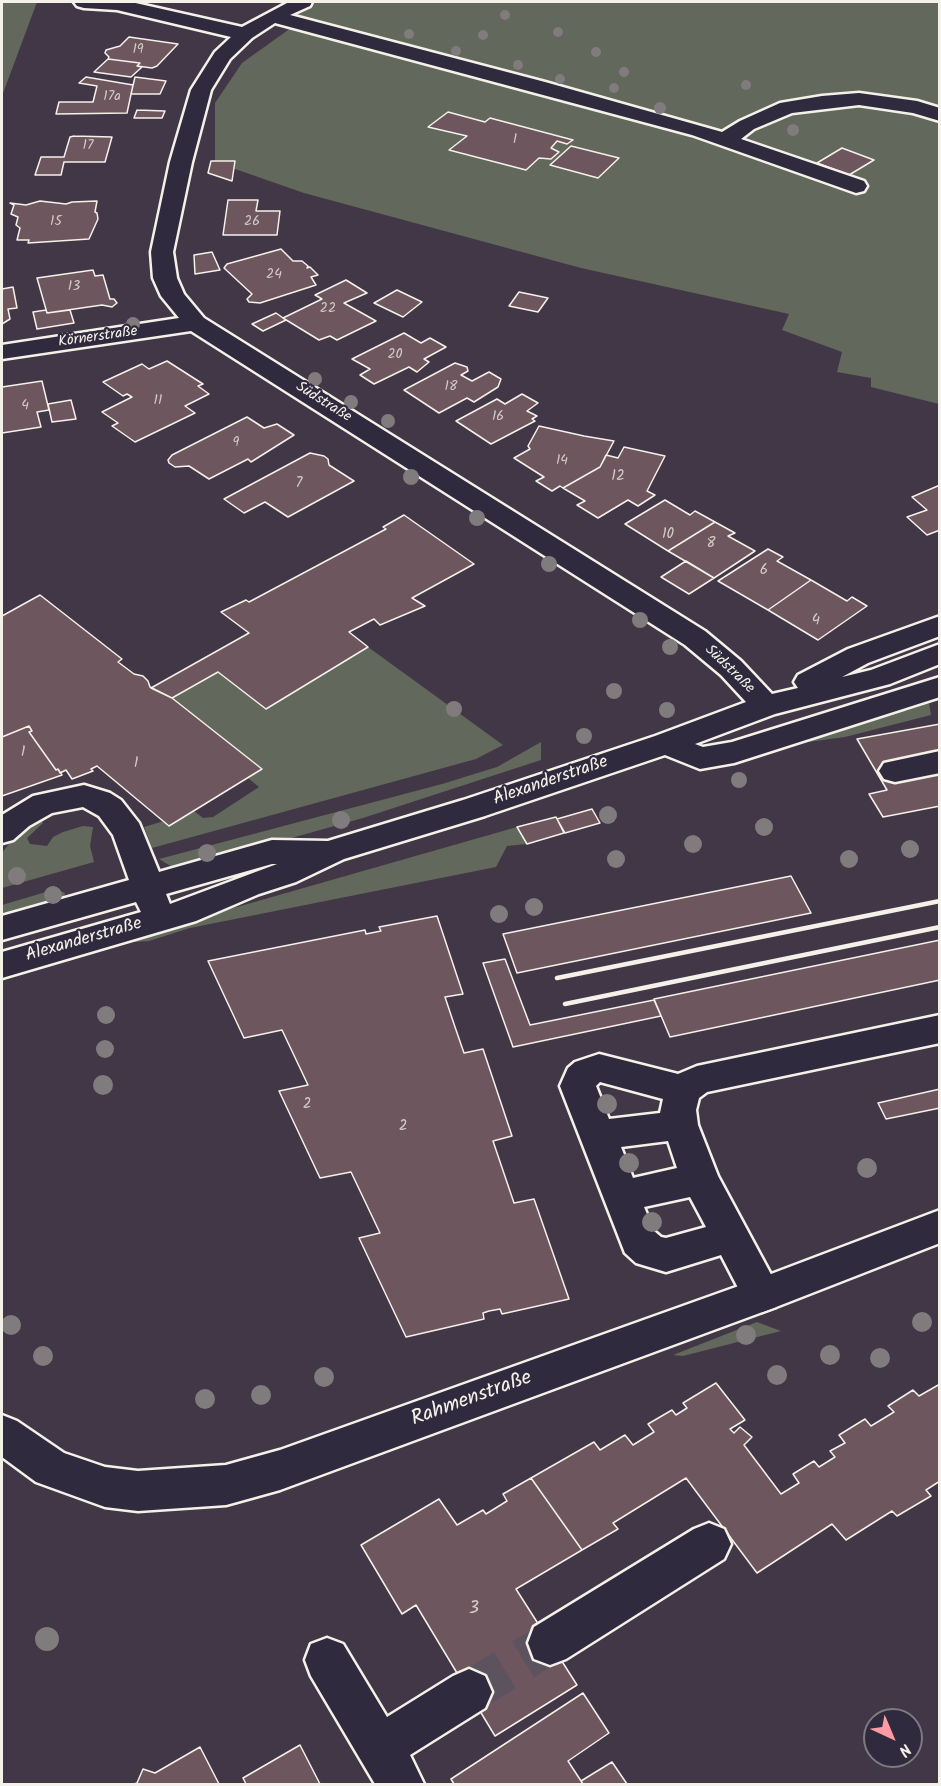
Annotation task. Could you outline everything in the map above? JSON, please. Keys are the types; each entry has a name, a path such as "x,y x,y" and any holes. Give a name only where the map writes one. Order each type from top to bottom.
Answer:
{"street":[{"path":"84,2 117,4 244,34"},
{"name":"Südstraße","path":"298,4 273,9 244,34 222,56 201,90 181,162 162,252 165,278 173,296 195,323 694,638 717,655 766,706"},
{"path":"273,9 296,24 538,86 724,140 856,186"},
{"path":"724,140 747,125 788,107 822,102 859,99 887,102 917,107 939,116"},
{"name":"Körnerstraße","path":"2,352 195,323"},
{"name":"Alexanderstraße","path":"766,706 858,656 939,625"},
{"name":"Alexanderstraße","path":"2,965 184,912 247,886 284,874 333,851 474,808 666,743 766,706 879,677 939,653"},
{"path":"666,743 700,758 734,752 939,687"},
{"path":"895,771 939,762"},
{"path":"2,832 18,818 44,804 84,796 110,808 128,831 159,919"},
{"name":"Alexanderstraße","path":"2,928 272,852 333,851"},
{"path":"599,1135 682,1108 698,1080 939,1029"},
{"path":"682,1108 599,1068 588,1072 581,1078 578,1086 639,1241 650,1251 666,1255 730,1236"},
{"path":"682,1108 700,1179 762,1295"},
{"path":"621,1196 700,1179"},
{"name":"Rahmenstraße","path":"2,1434 51,1468 105,1487 138,1491 226,1485 280,1470 762,1295 939,1227"},
{"path":"550,1642 710,1544"},
{"path":"327,1660 391,1766 469,1692"}],"green space":[{"path":"2,2 37,2 2,96"},
{"path":"313,2 939,2 939,404 871,387 871,378 837,372 842,352 782,330 789,314 581,268 304,193 215,162 215,103 242,63 295,25 281,16"},
{"path":"368,647 503,745 476,759 152,848 144,827 164,821 170,826 194,811 203,818 213,817 259,787 248,778 262,769 172,698 218,672 266,708"},
{"path":"929,703 931,715 845,737 808,742 855,720 898,707 906,711"},
{"path":"541,742 541,760 363,818 177,870 159,859 442,784 497,767"},
{"path":"39,818 43,823 27,838 30,844 47,846 53,837 63,832 83,826 93,827 90,846 94,862 2,888 2,853 14,837"},
{"path":"517,827 527,844 507,846 496,867 190,928 149,941 135,942 132,937"},
{"path":"56,889 65,893 60,900 2,916 2,905"},
{"path":"757,1322 781,1331 683,1356 673,1355"}],"building":[{"path":"129,37 178,44 157,66 152,68 137,66 140,63 108,59 106,50 120,46"},
{"path":"108,59 140,63 137,66 142,67 131,77 94,72"},
{"path":"86,77 133,85 127,113 56,114 59,102 93,102 97,86 79,83"},
{"path":"135,77 166,81 160,94 131,94"},
{"path":"137,110 165,111 162,118 134,118"},
{"path":"448,112 485,122 490,118 573,140 567,144 557,141 551,148 559,152 551,159 539,158 526,170 449,150 467,136 428,127"},
{"path":"70,137 112,137 105,162 64,162 61,175 35,175 41,157 64,157"},
{"path":"571,146 619,158 598,178 550,165"},
{"path":"842,148 874,160 849,175 817,163"},
{"path":"211,161 235,161 232,181 208,173"},
{"path":"228,200 258,200 256,211 280,211 277,235 223,235"},
{"path":"40,201 66,204 97,201 95,212 98,219 89,239 28,243 29,240 17,240 20,228 16,225 18,217 11,214 14,205 10,203 26,205"},
{"path":"281,249 293,261 302,261 308,266 307,268 310,267 318,275 311,277 316,285 260,303 249,302 247,299 252,294 224,268 227,264"},
{"path":"212,252 220,270 195,274 194,255"},
{"path":"93,270 95,276 103,275 110,299 114,299 117,303 112,307 102,305 47,313 37,278"},
{"path":"346,280 367,293 344,303 376,321 337,340 330,336 319,340 283,318 322,299 315,295"},
{"path":"13,287 17,308 8,309 10,319 2,324 2,289"},
{"path":"397,290 422,302 403,317 374,303"},
{"path":"519,292 548,298 538,312 509,306"},
{"path":"46,310 47,313 70,310 74,323 37,329 33,312"},
{"path":"276,313 286,320 263,331 252,324"},
{"path":"404,333 421,343 430,338 446,347 424,359 429,362 417,372 409,367 374,384 360,375 370,369 352,359"},
{"path":"167,361 203,384 198,386 209,394 185,406 195,413 135,442 112,426 118,423 102,412 132,397 127,394 123,396 103,382 142,364 149,369"},
{"path":"455,363 467,367 468,371 461,375 472,381 489,372 501,379 498,387 474,402 467,398 439,413 404,390"},
{"path":"42,381 49,410 37,412 41,427 2,433 2,387"},
{"path":"522,394 538,403 527,411 537,416 532,419 535,421 491,444 456,421 497,399 505,404"},
{"path":"71,400 76,419 52,422 48,404"},
{"path":"247,417 264,428 277,424 294,435 251,462 248,459 209,479 189,466 175,467 169,463 168,460 172,455"},
{"path":"539,426 614,441 600,467 563,488 560,486 552,491 536,481 544,477 514,458 530,449 528,446"},
{"path":"624,447 665,456 647,491 655,495 638,506 628,500 598,518 577,505 585,501 563,488 600,467 606,455 618,458"},
{"path":"310,453 324,456 328,459 329,465 354,481 288,517 265,502 244,513 224,499"},
{"path":"940,485 940,530 927,535 907,517 927,510 912,497"},
{"path":"665,500 690,515 695,511 715,522 668,551 625,524"},
{"path":"404,515 474,564 412,598 425,606 380,625 374,619 349,632 368,647 266,709 218,672 172,698 151,688 249,633 221,612 246,600 249,602 386,529 383,527"},
{"path":"715,522 735,533 728,536 755,551 714,578 668,551"},
{"path":"768,549 783,557 777,561 811,580 768,610 718,581"},
{"path":"686,561 714,578 689,594 661,577"},
{"path":"811,580 847,601 852,597 867,606 818,640 768,610"},
{"path":"40,595 122,659 118,662 134,674 143,676 150,687 172,698 262,769 169,826 97,766 91,769 93,771 72,779 66,770 60,773 29,732 32,731 29,726 2,737 2,616"},
{"path":"940,724 940,806 883,817 869,794 887,790 857,739"},
{"path":"29,726 32,731 29,732 62,775 2,796 2,737"},
{"path":"592,809 600,823 565,833 557,819"},
{"path":"556,817 564,833 527,844 517,827"},
{"path":"791,876 811,913 517,973 503,934"},
{"path":"437,916 463,994 445,997 454,1024 464,1053 483,1049 512,1136 493,1141 514,1203 534,1199 569,1299 502,1314 500,1309 489,1311 483,1313 484,1319 406,1337 359,1238 380,1233 351,1172 320,1178 279,1091 308,1085 282,1030 244,1038 208,961 365,930 366,934 381,931 379,927"},
{"path":"940,940 940,980 670,1037 654,999"},
{"path":"505,959 530,1025 654,1000 661,1016 513,1047 483,963"},
{"path":"940,1089 940,1108 886,1119 878,1103"},
{"path":"716,1383 745,1420 730,1429 734,1433 740,1427 752,1437 744,1445 781,1494 799,1483 793,1474 814,1461 819,1467 835,1457 830,1451 845,1443 839,1435 865,1419 871,1426 894,1412 888,1406 913,1390 919,1396 940,1384 940,1481 926,1490 931,1496 897,1516 892,1511 846,1540 832,1524 757,1573 686,1478 613,1523 618,1529 582,1550 531,1478 594,1442 600,1450 625,1435 633,1445 654,1432 648,1424 672,1410 676,1415 687,1408 683,1403"},
{"path":"531,1478 582,1550 516,1589 577,1685 495,1736 416,1605 402,1614 361,1545 439,1499 457,1525 483,1510 486,1514 507,1501 503,1494"},
{"path":"583,1693 609,1733 568,1761 583,1784 454,1784 451,1779"},
{"path":"300,1745 320,1784 246,1784 243,1778"},
{"path":"200,1747 219,1784 134,1784 137,1783 143,1769 155,1773"},
{"path":"612,1762 627,1784 583,1784 581,1781"}],"tunnel":[{"path":"469,1692 550,1643"}],"railway":[{"path":"557,978 940,901"},
{"path":"565,1004 940,927"}]}
